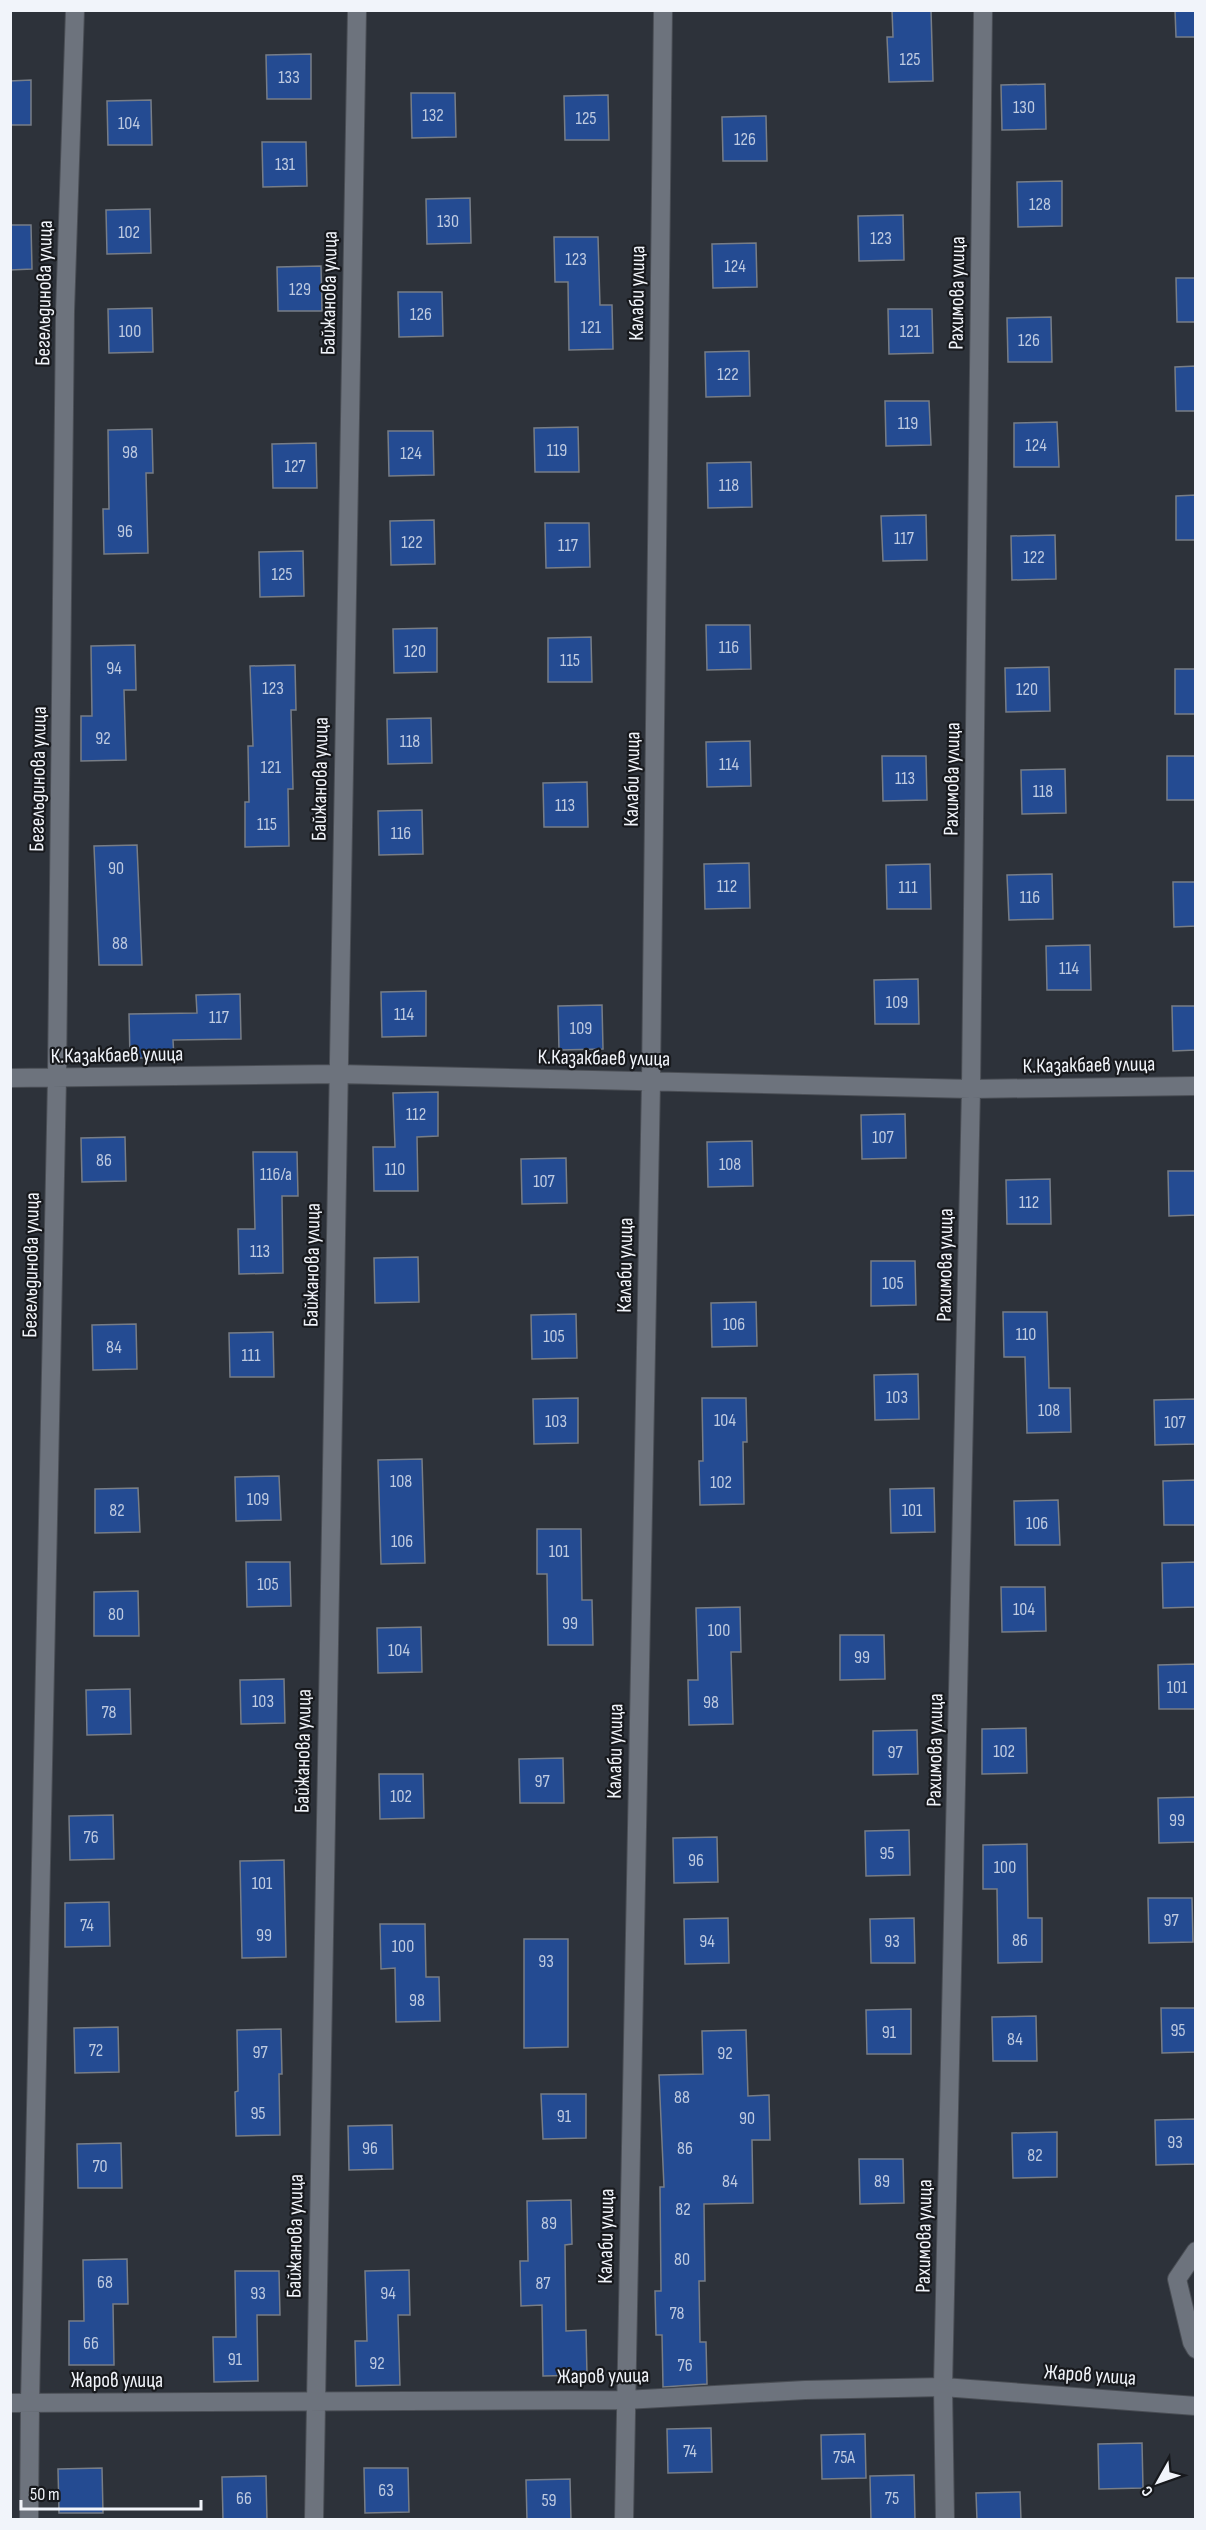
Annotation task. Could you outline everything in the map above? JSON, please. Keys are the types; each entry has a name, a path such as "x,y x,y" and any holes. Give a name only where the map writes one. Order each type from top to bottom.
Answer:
{"street":[{"name":"Бегельдинова улица","path":"29,2520 57,1078 65,312 75,10"},
{"name":"Байжанова улица","path":"314,2520 357,10"},
{"name":"Калаби улица","path":"624,2520 651,1082 663,10"},
{"name":"Рахимова улица","path":"945,2520 943,2387 971,1089 983,10"},
{"name":"К.Казакбаев улица","path":"10,1078 338,1074 971,1089 1196,1086"},
{"path":"1196,2251 1177,2279 1192,2342 1196,2349"},
{"name":"Жаров улица","path":"10,2403 625,2400 805,2390 943,2387 1196,2406"}],"building":[{"path":"892,10 931,10 933,81 889,82 887,37 893,37"},
{"path":"1175,10 1196,10 1196,37 1176,37"},
{"path":"311,54 311,99 267,99 266,55"},
{"path":"31,80 31,125 10,125 10,81"},
{"path":"1045,84 1046,129 1002,130 1001,85"},
{"path":"411,93 455,93 456,137 412,138"},
{"path":"608,95 609,140 565,140 564,96"},
{"path":"151,100 152,145 108,145 107,101"},
{"path":"766,116 767,161 723,161 722,117"},
{"path":"262,142 306,142 307,186 263,187"},
{"path":"1062,181 1062,226 1018,227 1017,182"},
{"path":"470,198 471,243 427,244 426,199"},
{"path":"150,209 151,253 107,254 106,210"},
{"path":"903,215 904,260 859,261 858,216"},
{"path":"10,225 31,225 32,269 10,270"},
{"path":"554,237 598,237 600,305 612,305 613,349 569,350 568,282 555,282"},
{"path":"756,243 757,287 713,288 712,244"},
{"path":"321,266 322,311 278,311 277,267"},
{"path":"1176,278 1196,278 1196,322 1177,322"},
{"path":"398,292 442,292 443,336 399,337"},
{"path":"152,308 153,352 109,353 108,309"},
{"path":"888,309 932,309 933,353 889,354"},
{"path":"1051,317 1052,362 1008,362 1007,318"},
{"path":"749,351 750,396 706,397 705,352"},
{"path":"1196,366 1196,411 1176,411 1175,367"},
{"path":"885,401 929,401 931,445 886,446"},
{"path":"1057,422 1059,467 1014,467 1014,423"},
{"path":"578,427 579,472 535,472 534,428"},
{"path":"152,429 153,473 146,473 148,553 104,554 103,509 109,509 108,430"},
{"path":"388,431 433,431 434,475 389,476"},
{"path":"316,443 317,488 273,488 272,444"},
{"path":"751,462 752,507 708,508 707,463"},
{"path":"1196,495 1196,540 1176,540 1176,496"},
{"path":"926,515 927,560 883,561 881,516"},
{"path":"434,520 435,564 391,565 390,521"},
{"path":"545,523 589,523 590,567 546,568"},
{"path":"1055,535 1056,579 1012,580 1011,536"},
{"path":"303,551 304,596 260,597 259,552"},
{"path":"706,625 750,625 751,669 707,670"},
{"path":"437,628 437,672 394,673 393,629"},
{"path":"591,637 592,682 548,682 548,638"},
{"path":"135,645 136,690 124,690 126,760 81,761 81,716 92,716 91,646"},
{"path":"295,665 296,710 291,710 293,789 288,789 289,846 245,847 245,802 249,802 248,746 253,746 250,666"},
{"path":"1049,667 1050,711 1006,712 1005,668"},
{"path":"1175,669 1196,669 1196,714 1175,714"},
{"path":"431,718 432,763 388,764 387,719"},
{"path":"750,741 751,786 707,787 706,742"},
{"path":"882,756 926,756 927,800 883,801"},
{"path":"1167,756 1196,756 1196,800 1167,800"},
{"path":"1065,769 1066,813 1022,814 1021,770"},
{"path":"587,782 588,827 544,827 543,783"},
{"path":"422,810 423,854 379,855 378,811"},
{"path":"137,845 142,965 99,965 94,846"},
{"path":"749,863 750,908 705,909 704,864"},
{"path":"930,864 931,909 887,909 886,865"},
{"path":"1052,874 1053,919 1009,920 1007,875"},
{"path":"1173,882 1196,882 1196,926 1174,927"},
{"path":"1090,945 1091,990 1047,990 1046,946"},
{"path":"918,979 919,1024 875,1024 874,980"},
{"path":"426,991 426,1036 382,1037 381,992"},
{"path":"240,994 241,1039 173,1040 174,1058 130,1058 129,1014 197,1013 196,995"},
{"path":"602,1005 603,1049 559,1050 558,1006"},
{"path":"1172,1006 1196,1006 1196,1050 1173,1051"},
{"path":"438,1092 438,1136 417,1137 418,1191 374,1191 373,1147 395,1147 393,1093"},
{"path":"905,1114 906,1158 862,1159 861,1115"},
{"path":"125,1137 126,1181 82,1182 81,1138"},
{"path":"752,1141 753,1186 708,1187 707,1142"},
{"path":"253,1152 297,1152 298,1196 282,1196 283,1273 239,1274 238,1229 255,1229"},
{"path":"566,1158 567,1203 522,1204 521,1159"},
{"path":"1168,1171 1196,1171 1196,1215 1169,1216"},
{"path":"1050,1179 1051,1224 1007,1224 1006,1180"},
{"path":"418,1257 419,1302 375,1303 374,1258"},
{"path":"871,1261 915,1261 916,1305 871,1306"},
{"path":"756,1302 757,1346 712,1347 711,1303"},
{"path":"1003,1312 1047,1312 1049,1388 1070,1388 1071,1432 1027,1433 1025,1357 1004,1357"},
{"path":"576,1314 577,1358 532,1359 531,1315"},
{"path":"136,1324 137,1369 93,1370 92,1325"},
{"path":"273,1332 274,1377 230,1377 229,1333"},
{"path":"918,1374 919,1419 875,1420 874,1375"},
{"path":"578,1398 578,1443 534,1444 533,1399"},
{"path":"702,1398 746,1398 747,1442 743,1442 744,1504 700,1505 699,1461 703,1461"},
{"path":"1196,1399 1196,1444 1155,1445 1154,1400"},
{"path":"422,1459 425,1563 381,1564 378,1460"},
{"path":"279,1476 281,1520 236,1521 235,1477"},
{"path":"1196,1480 1196,1525 1164,1525 1163,1481"},
{"path":"138,1488 140,1532 95,1533 95,1489"},
{"path":"934,1488 935,1532 891,1533 890,1489"},
{"path":"1058,1500 1060,1545 1015,1545 1014,1501"},
{"path":"537,1529 581,1529 582,1600 592,1600 593,1645 548,1645 547,1574 537,1574"},
{"path":"246,1562 290,1562 291,1606 247,1607"},
{"path":"1196,1562 1196,1607 1163,1608 1162,1563"},
{"path":"1001,1587 1045,1587 1046,1631 1002,1632"},
{"path":"138,1591 139,1636 94,1636 94,1592"},
{"path":"740,1607 741,1652 731,1652 733,1724 689,1725 688,1680 698,1680 696,1608"},
{"path":"421,1627 422,1672 378,1673 377,1628"},
{"path":"840,1635 884,1635 885,1679 840,1680"},
{"path":"1196,1664 1196,1709 1159,1709 1158,1665"},
{"path":"284,1679 285,1723 241,1724 240,1680"},
{"path":"130,1689 131,1734 87,1735 86,1690"},
{"path":"1026,1728 1027,1773 982,1774 982,1729"},
{"path":"917,1730 918,1774 873,1775 873,1731"},
{"path":"563,1758 564,1803 520,1803 519,1759"},
{"path":"379,1774 423,1774 424,1818 380,1819"},
{"path":"1196,1797 1196,1842 1159,1843 1158,1798"},
{"path":"113,1815 114,1859 70,1860 69,1816"},
{"path":"909,1830 910,1875 866,1876 865,1831"},
{"path":"717,1837 718,1882 674,1883 673,1838"},
{"path":"1027,1844 1028,1918 1042,1918 1042,1962 998,1963 997,1889 983,1889 983,1845"},
{"path":"284,1860 286,1957 242,1958 240,1861"},
{"path":"1148,1898 1192,1898 1193,1942 1149,1943"},
{"path":"109,1902 110,1946 65,1947 65,1903"},
{"path":"728,1918 729,1963 685,1964 684,1919"},
{"path":"914,1918 915,1963 871,1963 870,1919"},
{"path":"380,1924 425,1924 426,1977 439,1977 440,2021 396,2022 395,1968 381,1969"},
{"path":"524,1939 568,1939 568,2047 524,2048"},
{"path":"1161,2008 1196,2008 1196,2052 1162,2053"},
{"path":"911,2009 911,2054 867,2054 866,2010"},
{"path":"1036,2016 1037,2061 993,2061 992,2017"},
{"path":"118,2027 119,2072 75,2073 74,2028"},
{"path":"281,2029 280,2135 236,2136 237,2030"},
{"path":"746,2030 748,2096 769,2095 770,2140 752,2140 753,2203 704,2204 705,2281 699,2281 700,2342 706,2342 707,2384 663,2387 662,2335 656,2335 655,2291 661,2291 660,2187 664,2187 659,2075 703,2074 702,2031"},
{"path":"541,2094 586,2094 586,2138 543,2139"},
{"path":"1196,2119 1196,2164 1156,2165 1155,2120"},
{"path":"392,2125 393,2169 349,2170 348,2126"},
{"path":"1057,2132 1057,2177 1013,2178 1012,2133"},
{"path":"121,2143 122,2188 78,2188 77,2144"},
{"path":"859,2159 903,2159 904,2203 860,2204"},
{"path":"571,2200 572,2244 565,2245 566,2331 586,2330 587,2375 543,2376 542,2305 521,2306 520,2261 528,2261 527,2201"},
{"path":"127,2259 128,2304 113,2304 114,2365 69,2365 69,2321 84,2321 83,2260"},
{"path":"409,2270 410,2315 398,2315 400,2385 356,2386 355,2341 367,2341 365,2271"},
{"path":"235,2271 279,2271 280,2315 257,2315 258,2381 214,2382 213,2337 236,2337"},
{"path":"711,2428 712,2472 668,2473 667,2429"},
{"path":"865,2434 866,2478 822,2479 821,2435"},
{"path":"1142,2443 1143,2488 1099,2489 1098,2444"},
{"path":"102,2468 103,2513 59,2513 58,2469"},
{"path":"364,2468 408,2468 409,2512 365,2513"},
{"path":"914,2475 915,2520 871,2520 870,2476"},
{"path":"266,2476 267,2520 223,2520 222,2477"},
{"path":"570,2479 571,2520 527,2520 526,2480"},
{"path":"1020,2492 1021,2520 977,2520 976,2493"}]}
